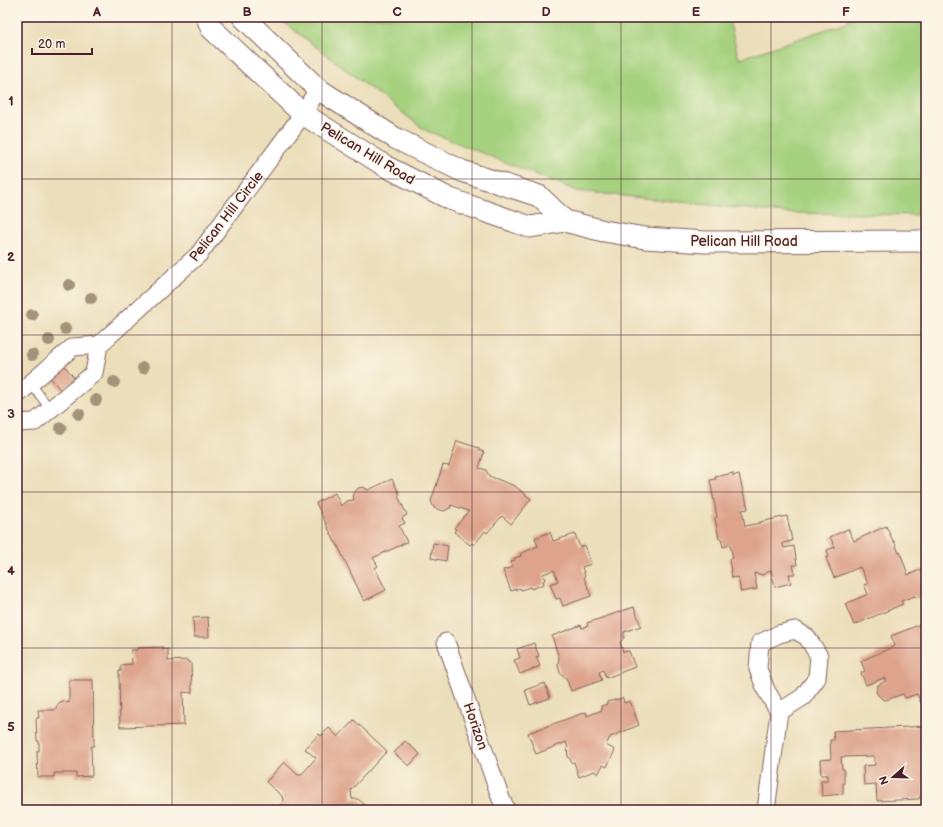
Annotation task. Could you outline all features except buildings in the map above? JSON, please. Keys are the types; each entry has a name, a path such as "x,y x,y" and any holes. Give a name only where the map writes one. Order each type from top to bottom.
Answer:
{"street":[{"name":"Pelican Hill Road","path":"207,17 211,28 303,114 387,167 450,199 530,226 565,221 604,231 645,238 705,242 926,241"},
{"name":"Pelican Hill Road","path":"243,17 318,89 395,138 462,171 539,196 565,221"},
{"name":"Pelican Hill Circle","path":"99,345 199,254 303,114 318,89"},
{"path":"17,395 73,347 99,345 94,373 35,422 17,423"},
{"path":"766,810 779,712 766,690 758,669 760,643 779,634 795,630 807,637 819,656 817,678 803,696 779,712"},
{"name":"Horizon","path":"446,642 501,799 507,810"}],"lane":[{"path":"31,384 51,410"}],"green space":[{"path":"277,17 728,17 739,59 847,22 850,17 926,17 926,215 785,213 577,191 425,130"}]}
